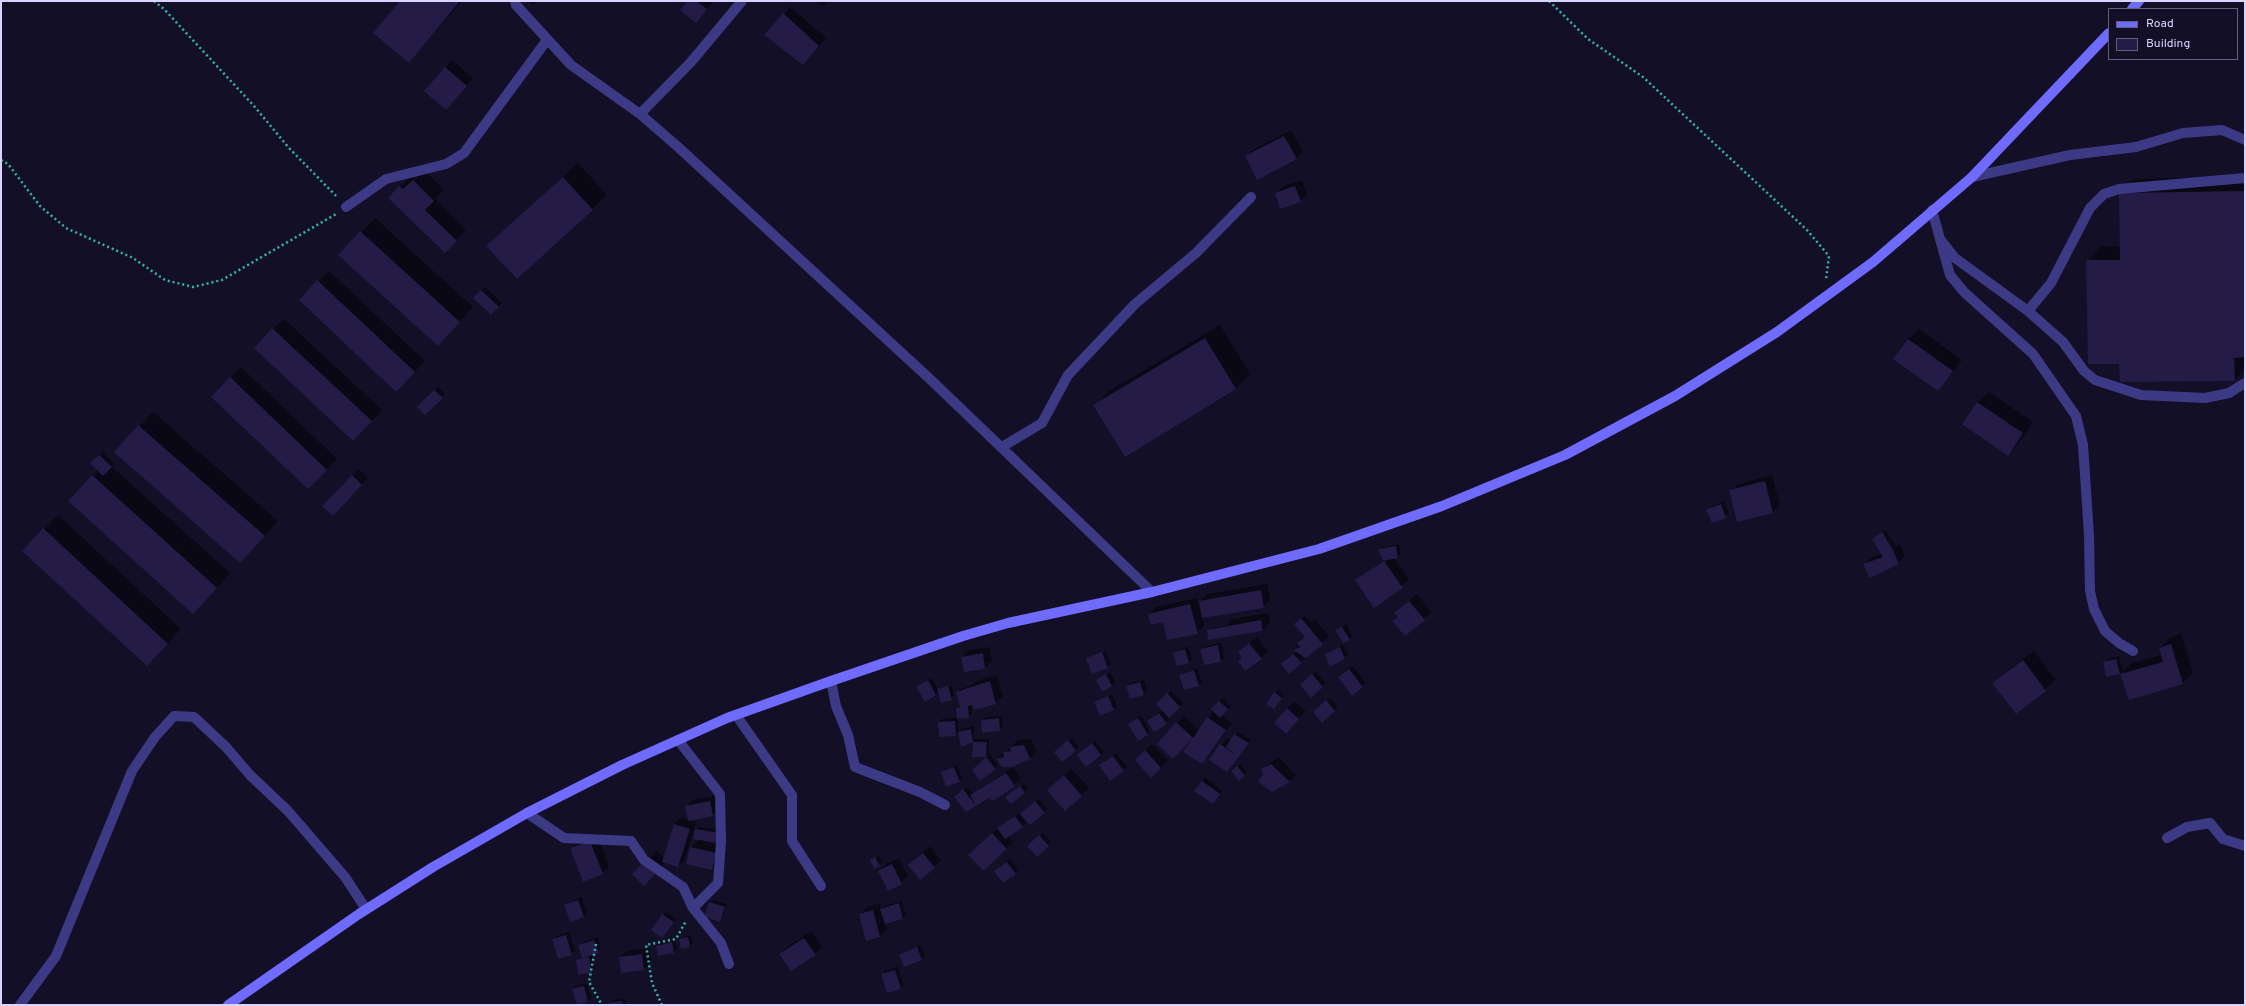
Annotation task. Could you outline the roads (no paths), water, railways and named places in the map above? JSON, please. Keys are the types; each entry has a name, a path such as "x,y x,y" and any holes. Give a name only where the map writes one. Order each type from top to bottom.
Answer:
{"main road":[{"path":"228,1005 366,909 433,867 527,813 622,765 736,715 830,681 963,636 1008,623 1152,592 1319,549 1442,506 1565,455 1675,396 1777,332 1873,262 1972,177 2108,35"}],"street":[{"path":"515,1 516,5 571,65 640,114 1002,447 1152,592"},
{"path":"640,114 691,62 742,1"},
{"path":"346,207 386,179 446,164 464,153 547,40"},
{"path":"1972,177 2070,155 2136,147 2183,133 2222,130 2245,140"},
{"path":"2028,311 2051,283 2090,208 2104,194 2119,189 2245,178"},
{"path":"1002,447 1042,423 1068,375 1135,304 1196,254 1251,197"},
{"path":"1932,210 1950,275 1964,292 2033,354 2076,416 2083,445 2089,535 2090,591 2094,609 2105,631 2119,644 2133,651"},
{"path":"1940,239 1955,258 2028,311 2063,342 2084,370 2095,380 2141,395 2205,398 2229,393 2245,384"},
{"path":"830,681 836,706 848,735 856,767 920,792 944,806"},
{"path":"736,715 792,794 792,841 821,886"},
{"path":"20,1005 56,956 132,771 154,737 174,716 194,717 226,747 250,775 288,811 345,877 366,909"},
{"path":"678,740 720,794 721,842 718,883 693,908"},
{"path":"527,813 564,838 631,841 644,860 683,886 693,908 721,943 729,964"},
{"path":"2167,838 2186,827 2210,823 2223,839 2245,846"}]}
